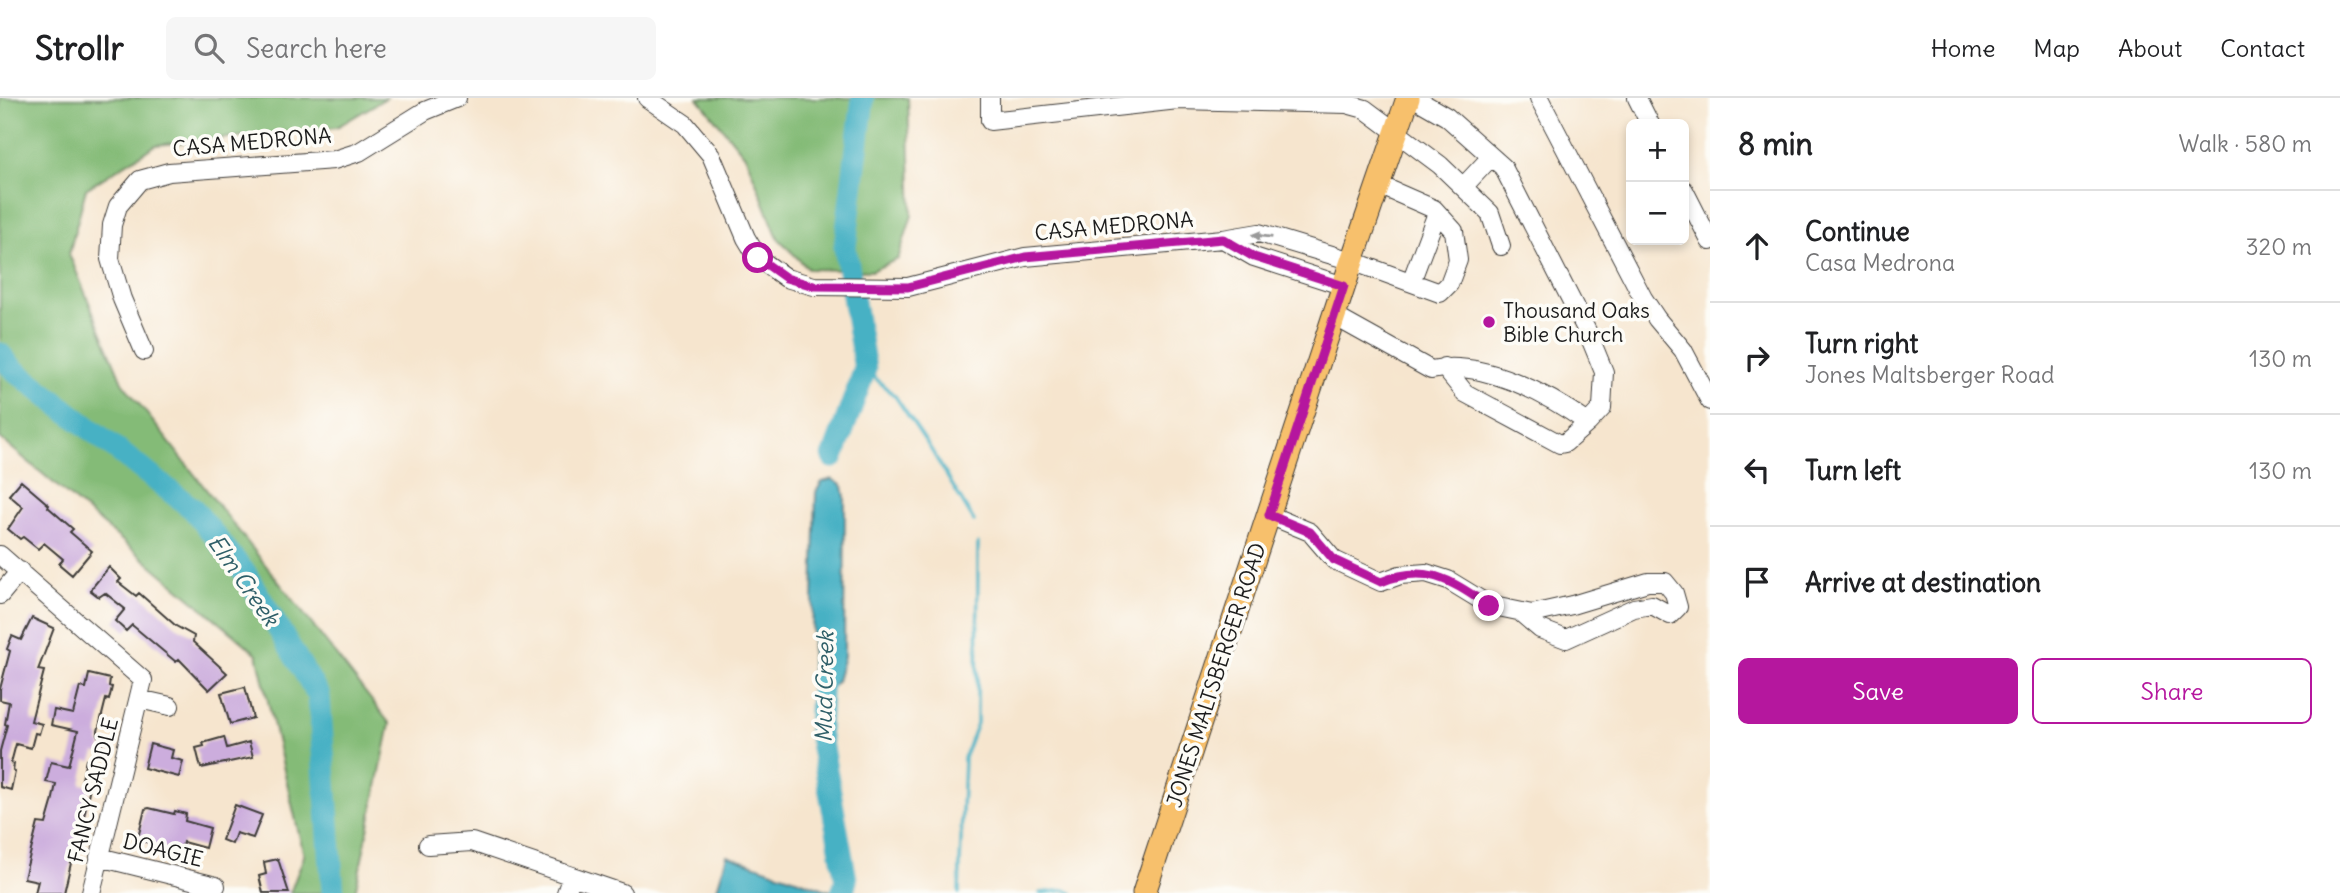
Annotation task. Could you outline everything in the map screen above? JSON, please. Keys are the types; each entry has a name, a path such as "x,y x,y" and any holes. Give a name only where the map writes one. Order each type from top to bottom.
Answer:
{"main road":[{"name":"JONES MALTSBERGER ROAD","path":"1144,893 1408,98"}],"street":[{"name":"CASA MEDRONA","path":"144,351 122,299 110,259 112,225 118,206 140,180 169,172 334,160 359,152 425,111 457,98"},
{"name":"CASA MEDRONA","path":"647,98 685,124 711,155 746,238 758,258 786,278 814,286 908,287 1025,257 1223,239 1259,233 1352,261 1440,293 1449,284 1458,260 1454,231 1437,213"},
{"path":"990,98 990,121 1178,100 1226,99 1347,104 1365,109 1440,165 1490,213 1501,246"},
{"path":"1414,98 1447,117 1503,167 1588,333 1604,372 1602,408 1566,443 1560,444 1465,393 1444,367"},
{"path":"1539,98 1643,298 1684,350 1710,401"},
{"path":"1637,98 1648,119"},
{"path":"1463,187 1491,157"},
{"path":"1379,185 1434,209 1437,213 1411,282"},
{"path":"1689,200 1710,241"},
{"name":"CASA MEDRONA","path":"1223,239 1254,257 1344,286"},
{"path":"1293,269 1301,246"},
{"path":"1334,316 1431,370 1444,367 1474,370 1515,383 1559,402 1588,423"},
{"path":"1269,515 1310,532 1334,560 1381,582 1400,575 1426,573 1448,580 1489,606 1532,614 1648,582 1665,583 1674,593 1678,607 1670,615 1652,604 1634,608 1566,639 1540,629 1520,612"},
{"path":"0,555 20,571 0,594"},
{"name":"FANCY SADDLE","path":"20,571 143,680 91,893"},
{"name":"FANCY SADDLE","path":"139,699 170,706"},
{"path":"428,845 472,842 569,885 622,893"},
{"name":"DOAGIE","path":"99,858 216,886"}],"green space":[{"path":"0,98 386,98 337,127 156,145 86,189 69,254 122,382 390,724 355,893 290,893 304,856 257,654 0,438"},
{"path":"698,98 908,98 912,215 898,259 871,271 808,269 778,238 746,157"}],"water":[{"path":"832,479 843,486 845,497 844,656 837,681 829,690 816,689 811,674 816,492 822,482"},
{"path":"727,855 836,893 716,892"}],"building":[{"path":"21,481 49,505 48,507 73,529 70,532 92,551 72,575 59,564 63,559 44,543 38,549 8,529 23,507 9,495"},
{"path":"109,567 121,579 118,582 136,596 139,593 176,626 194,636 193,642 227,673 209,690 179,659 176,662 132,625 126,631 115,621 125,609 105,593 99,597 90,590"},
{"path":"32,618 54,628 38,670 44,671 31,721 42,724 39,734 35,733 31,748 16,744 11,763 14,764 15,771 11,790 0,787 0,751 7,725 9,702 0,700 0,689 12,636 21,640"},
{"path":"89,674 110,679 109,686 112,687 98,731 99,743 102,744 99,753 95,752 92,761 86,760 81,784 90,786 78,847 75,846 64,893 35,893 38,881 24,878 38,823 46,824 52,803 56,784 46,782 51,762 69,766 78,731 51,725 54,710 73,714 80,687 86,688"},
{"path":"245,687 253,718 230,724 221,693"},
{"path":"224,737 227,748 249,742 253,757 201,768 196,748"},
{"path":"150,744 173,750 171,758 183,761 179,777 144,768"},
{"path":"235,805 262,815 253,838 236,833 232,844 222,840"},
{"path":"145,809 186,814 185,821 210,828 205,848 183,842 181,853 140,840 138,838"},
{"path":"278,859 289,893 263,893 259,876 266,874 264,862"}],"waterway":[{"name":"Mud Creek","path":"833,457 865,369 845,247 863,98"},
{"name":"Elm Creek","path":"0,354 13,369 193,509 245,573 319,696 333,893"},
{"path":"865,369 895,396 974,521"},
{"path":"959,893 964,758 977,723 978,543"},
{"name":"Mud Creek","path":"823,658 819,731 846,880 842,893"},
{"path":"1040,893 1066,890 1072,893"}],"place":[{"name":"Thousand Oaks Bible Church","path":"1489,322"}],"route":[{"path":"758,258 786,278 814,286 908,287 1025,257 1223,239 1254,257 1344,286 1269,515 1310,532 1334,560 1381,582 1400,575 1426,573 1448,580 1489,606"}]}
